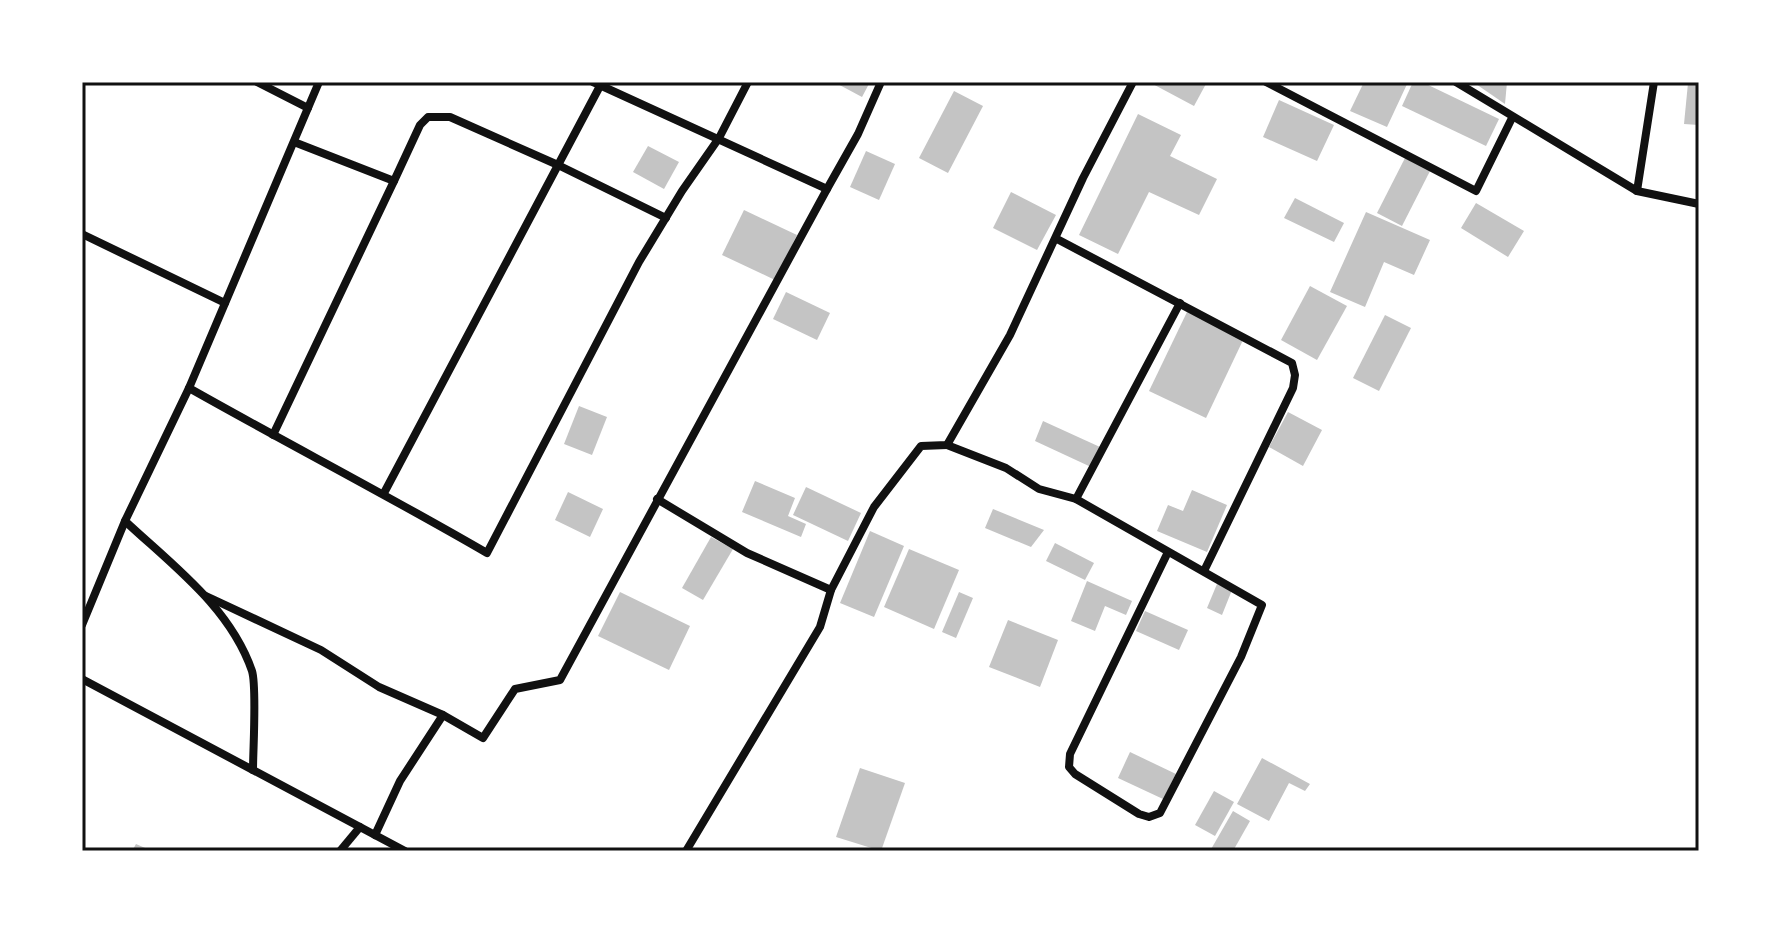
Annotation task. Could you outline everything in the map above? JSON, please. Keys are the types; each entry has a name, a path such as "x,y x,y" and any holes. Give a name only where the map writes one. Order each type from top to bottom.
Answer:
{"street":[{"path":"257,82 308,108"},
{"path":"82,625 125,521 189,388 319,82"},
{"path":"189,388 384,493 487,553 619,299 666,218 719,138 748,82"},
{"path":"206,596 321,650 379,687 443,715 483,738 515,689 560,680 858,134 881,82"},
{"path":"947,445 1010,335 1083,178 1133,82"},
{"path":"1266,82 1476,191 1512,118"},
{"path":"1456,82 1637,191 1699,204"},
{"path":"1637,191 1654,82"},
{"path":"384,493 558,165 596,84 827,189"},
{"path":"273,435 420,125 428,117 450,117 666,218"},
{"path":"294,142 394,181"},
{"path":"82,234 225,303"},
{"path":"1057,239 1292,363 1295,375 1293,388 1204,571"},
{"path":"1076,499 1180,303"},
{"path":"686,851 820,627 831,590 874,507 921,446 947,445 1006,468 1039,489 1076,499 1262,605 1241,657 1160,813 1149,817 1139,814 1075,774 1069,767 1070,754 1168,552"},
{"path":"657,499 747,553 831,590"},
{"path":"125,521 206,596 227,623 253,673 253,770"},
{"path":"82,679 405,851"},
{"path":"375,835 400,781 443,715"},
{"path":"340,851 360,827"}],"building":[{"path":"834,82 870,82 862,97"},
{"path":"1149,82 1207,82 1194,106"},
{"path":"1364,82 1408,82 1387,127 1350,111"},
{"path":"1413,82 1422,82 1499,119 1486,146 1402,106"},
{"path":"1473,82 1507,82 1505,104"},
{"path":"1688,83 1699,84 1699,125 1684,124"},
{"path":"954,91 983,106 948,173 919,158"},
{"path":"1279,100 1334,125 1317,161 1263,137"},
{"path":"1138,114 1181,135 1170,156 1217,179 1199,215 1149,192 1118,254 1079,235"},
{"path":"648,146 679,162 664,189 633,172"},
{"path":"866,151 895,164 879,200 850,187"},
{"path":"1405,158 1430,171 1402,226 1377,213"},
{"path":"1011,192 1056,215 1037,250 993,228"},
{"path":"1295,198 1344,223 1334,242 1284,218"},
{"path":"1476,203 1524,231 1508,257 1461,228"},
{"path":"744,210 797,235 775,280 722,255"},
{"path":"1366,212 1430,240 1414,275 1384,262 1365,307 1330,292"},
{"path":"1310,286 1347,306 1317,360 1281,340"},
{"path":"786,292 830,313 817,340 773,319"},
{"path":"1187,312 1244,338 1206,418 1149,391"},
{"path":"1385,315 1411,328 1379,391 1353,378"},
{"path":"579,406 607,417 592,455 564,444"},
{"path":"1288,412 1322,430 1303,466 1269,447"},
{"path":"1043,421 1100,447 1091,467 1035,441"},
{"path":"755,481 795,498 788,516 806,524 801,537 742,512"},
{"path":"806,487 861,513 848,541 793,515"},
{"path":"1192,490 1227,505 1207,552 1157,531 1168,505 1183,511"},
{"path":"568,492 603,509 590,537 555,520"},
{"path":"993,509 1044,530 1031,547 985,528"},
{"path":"870,531 904,546 874,617 840,603"},
{"path":"711,537 733,549 703,600 682,588"},
{"path":"1055,543 1094,563 1085,580 1046,561"},
{"path":"909,549 959,570 934,629 884,607"},
{"path":"1087,581 1132,601 1126,615 1105,606 1095,631 1071,621"},
{"path":"1217,584 1232,590 1222,615 1207,608"},
{"path":"620,592 690,626 669,670 598,636"},
{"path":"959,592 973,598 956,638 942,632"},
{"path":"1145,611 1188,630 1179,650 1136,631"},
{"path":"1008,620 1058,640 1040,687 989,667"},
{"path":"1130,752 1176,774 1163,799 1118,778"},
{"path":"1262,758 1310,784 1305,791 1289,783 1269,821 1237,804"},
{"path":"860,768 905,783 881,851 836,837"},
{"path":"1214,791 1234,802 1215,836 1195,825"},
{"path":"1233,811 1250,821 1233,851 1210,851"},
{"path":"136,844 152,851 132,851"}]}
